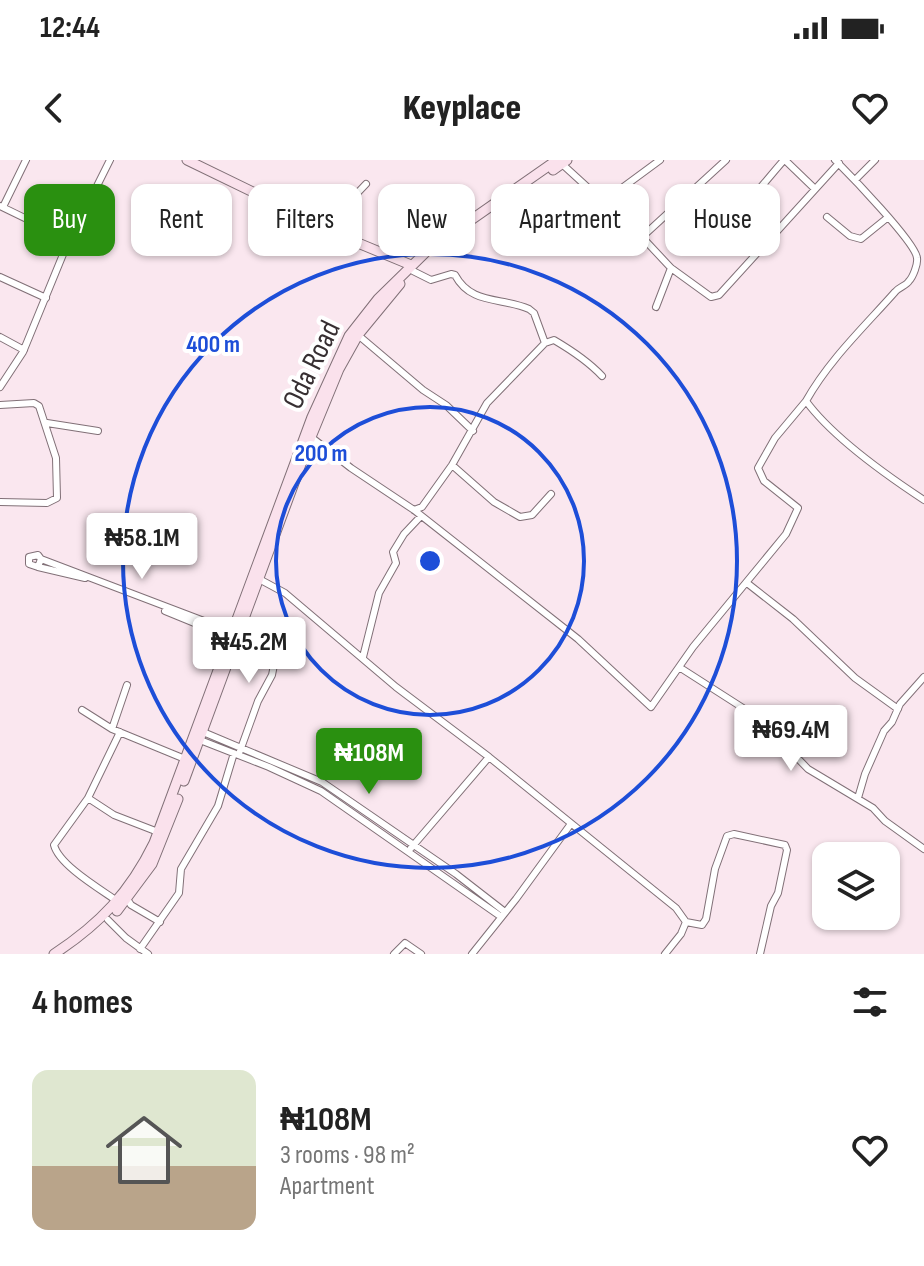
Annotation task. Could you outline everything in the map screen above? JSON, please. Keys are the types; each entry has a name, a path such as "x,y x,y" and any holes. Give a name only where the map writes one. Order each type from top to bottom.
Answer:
{"street":[{"path":"24,217 2,206 26,160"},
{"path":"98,184 110,160"},
{"path":"627,184 660,160"},
{"path":"700,184 726,160"},
{"path":"763,184 785,160 815,189"},
{"path":"856,179 875,160"},
{"path":"190,161 248,189"},
{"path":"562,161 585,184"},
{"name":"Oda Road","path":"65,954 108,920 158,850 312,417 349,336 378,299 412,268 562,161"},
{"path":"311,437 414,510 578,639 651,707 679,667 786,534 798,508 764,481 758,468 775,438 856,333 896,290 909,282 917,256 899,229 837,162 824,182 719,295 711,297 671,268 649,244"},
{"path":"362,188 366,184"},
{"path":"649,231 665,217"},
{"path":"827,217 850,236 861,239 887,218"},
{"path":"362,244 431,280 455,275 460,286 472,294 529,309 534,313 545,343"},
{"path":"0,387 24,350 63,256"},
{"name":"Oda Road","path":"54,954 93,928 122,900 142,868 242,624 339,369 358,335 412,268"},
{"path":"656,307 671,268"},
{"path":"0,277 46,298"},
{"path":"358,335 423,390 446,405 473,431"},
{"path":"0,337 24,350"},
{"path":"414,510 424,504 452,465 487,403 545,343 554,340 563,345 602,376"},
{"path":"806,401 831,429 896,482 924,500"},
{"path":"0,405 37,404 47,423 56,458 57,498 47,503 0,502"},
{"path":"47,423 98,431"},
{"path":"452,465 494,502 520,517 532,515 551,494"},
{"path":"363,657 379,593 396,563 393,552 421,516"},
{"path":"103,583 29,564 29,557 36,554 41,559 103,583 232,635"},
{"path":"38,567 41,559"},
{"path":"259,579 285,593 396,687 489,757 676,908 686,922 702,925 706,919 715,869 727,836 734,834 785,845 787,850 778,893 769,915 760,954"},
{"path":"747,583 793,619 855,678 898,709"},
{"path":"140,949 179,893 178,882 186,859 218,806 258,701 272,675 275,660 271,648 242,624"},
{"path":"679,667 743,708 808,769 858,798 924,849"},
{"path":"858,798 875,749 898,709 924,677"},
{"path":"127,685 116,730 88,798 54,849 82,876 160,922"},
{"path":"82,710 116,730 185,759"},
{"path":"201,736 238,752 303,773 411,848 456,874 503,914"},
{"path":"411,848 489,757"},
{"path":"88,798 114,815 158,832"},
{"path":"472,954 570,825"},
{"path":"108,920 148,954"},
{"path":"665,954 681,934 686,922"},
{"path":"394,954 405,943 421,954"}]}
